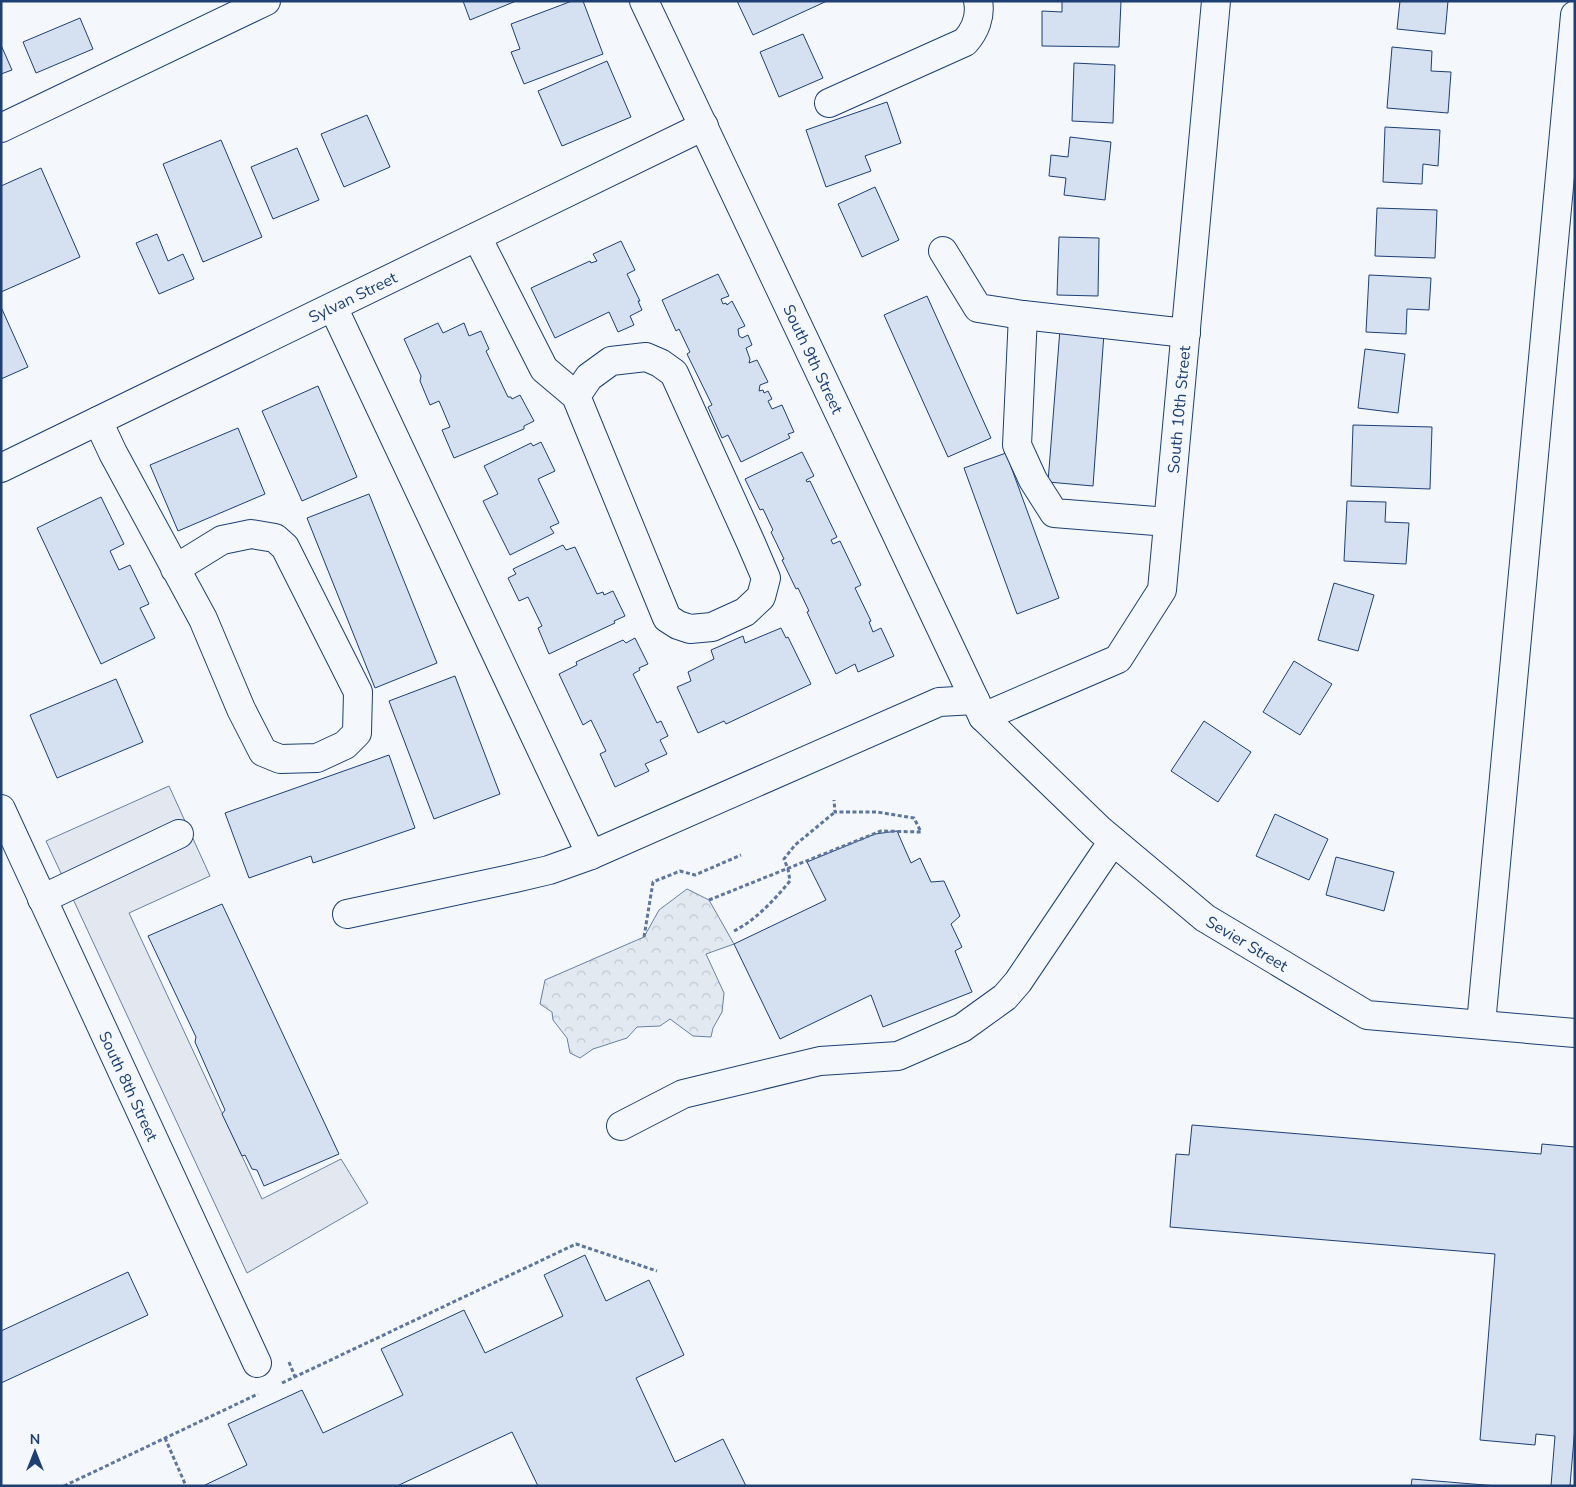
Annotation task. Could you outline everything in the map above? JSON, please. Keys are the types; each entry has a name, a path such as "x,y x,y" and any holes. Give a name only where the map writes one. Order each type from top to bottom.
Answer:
{"street":[{"path":"1,128 266,1"},
{"name":"South 9th Street","path":"644,1 979,708"},
{"path":"829,103 965,42 972,34 977,20 978,1"},
{"name":"South 10th Street","path":"347,914 549,870 591,855 940,702 979,708 1118,659 1162,590 1216,1"},
{"path":"1481,1024 1575,15"},
{"name":"Sylvan Street","path":"1,468 704,126"},
{"path":"477,237 544,369 576,396 667,618 678,626 690,629 712,627 745,612 761,597 766,578 752,543 674,373 660,363 646,357 611,361 589,377 576,396"},
{"path":"943,251 978,308 1023,315 1186,333"},
{"path":"333,307 591,855"},
{"path":"1023,315 1017,445 1034,480 1054,513 1168,522"},
{"path":"98,421 113,453 175,569 203,619 241,709 263,752 280,759 317,758 346,745 357,733 358,692 286,546 275,538 251,534 222,540 175,569"},
{"name":"Sevier Street","path":"979,708 1113,841 1205,918 1366,1015 1575,1033"},
{"name":"South 8th Street","path":"1,809 257,1363"},
{"path":"42,899 179,834"},
{"path":"621,1126 682,1094 820,1061 898,1056 962,1028 1005,997 1018,982 1113,841"}],"path":[{"path":"834,800 835,812"},
{"path":"709,900 788,869 881,831 921,832 914,818 877,812 835,812 795,845 784,859 788,869 790,880 778,896 746,925 734,931"},
{"path":"644,937 652,882 680,871 695,875 741,855"},
{"path":"278,1385 576,1244 657,1271"},
{"path":"287,1356 295,1377"},
{"path":"64,1486 261,1393"},
{"path":"165,1438 186,1486"}],"green space":[{"path":"687,889 709,900 734,944 706,954 724,993 722,1012 713,1028 711,1037 693,1036 670,1019 660,1026 637,1027 627,1038 593,1049 580,1058 570,1053 567,1038 553,1020 552,1012 540,1004 545,980 644,937 659,910"}],"shaded area":[{"path":"169,786 210,876 129,913 262,1199 341,1159 368,1203 247,1273 46,841"}],"building":[{"path":"463,1 516,1 470,20"},
{"path":"572,1 583,1 603,54 524,84 511,52 520,49 511,24"},
{"path":"737,1 827,1 753,35"},
{"path":"1062,1 1121,1 1119,47 1042,46 1042,11 1062,12"},
{"path":"1400,1 1448,1 1445,34 1397,29"},
{"path":"80,18 93,49 36,73 23,42"},
{"path":"803,34 823,78 779,97 760,52"},
{"path":"1,45 12,70 1,74"},
{"path":"1392,47 1432,51 1431,71 1451,72 1448,113 1387,108"},
{"path":"607,61 631,117 562,146 538,91"},
{"path":"1074,63 1115,65 1113,123 1072,121"},
{"path":"887,102 901,143 865,156 871,171 826,187 806,130"},
{"path":"367,115 390,167 344,187 321,134"},
{"path":"1385,127 1440,130 1438,166 1423,164 1422,184 1383,182"},
{"path":"1070,137 1111,142 1105,200 1064,195 1066,178 1049,176 1051,155 1068,157"},
{"path":"221,140 262,237 203,262 163,164"},
{"path":"297,148 319,200 273,219 251,167"},
{"path":"41,168 80,257 1,292 1,186"},
{"path":"875,187 899,240 862,257 838,204"},
{"path":"1377,208 1437,210 1435,258 1375,256"},
{"path":"157,234 168,261 183,254 194,279 159,294 136,243"},
{"path":"1059,237 1099,238 1098,296 1057,295"},
{"path":"621,241 635,270 627,274 640,301 638,301 642,310 630,316 634,325 618,332 609,312 555,338 531,288 590,261 591,263 597,261 593,254"},
{"path":"718,274 729,296 721,299 723,304 726,303 727,305 732,301 745,326 738,329 739,336 742,338 748,335 752,345 746,348 750,359 749,363 757,360 768,382 760,385 759,391 763,390 764,393 768,391 772,399 768,401 772,409 782,405 794,432 788,434 790,438 741,462 728,435 722,438 708,407 712,405 687,354 690,352 679,329 676,331 662,300"},
{"path":"1369,275 1431,278 1429,310 1407,309 1406,334 1366,332"},
{"path":"927,296 991,438 948,457 884,315"},
{"path":"1,307 28,367 1,379"},
{"path":"438,323 443,333 464,323 469,336 481,331 489,349 486,351 508,397 512,399 520,395 534,421 524,426 524,429 454,458 442,430 450,427 439,401 430,405 420,381 421,376 404,339"},
{"path":"1060,329 1104,333 1093,486 1048,482"},
{"path":"1365,349 1405,354 1398,413 1358,408"},
{"path":"318,386 357,477 302,501 262,411"},
{"path":"1353,425 1432,427 1430,489 1351,486"},
{"path":"238,428 265,494 178,531 150,465"},
{"path":"541,442 555,471 538,479 559,523 550,527 554,533 510,555 483,501 498,494 484,466 531,443 533,446"},
{"path":"802,452 814,476 806,480 807,482 810,481 837,537 831,540 833,544 840,541 861,585 855,588 871,621 869,622 873,632 881,628 894,656 858,672 855,664 836,674 807,612 809,611 782,560 784,559 771,532 773,530 763,509 760,510 745,479"},
{"path":"1006,453 1059,598 1017,614 964,468"},
{"path":"369,494 437,663 375,688 307,518"},
{"path":"101,497 124,544 110,551 119,570 130,565 149,604 140,608 155,638 101,664 37,528"},
{"path":"1347,501 1386,502 1385,522 1409,523 1406,564 1344,561"},
{"path":"563,545 566,550 575,547 597,594 603,592 604,595 613,591 625,616 614,621 615,623 549,654 538,628 542,626 528,597 519,601 508,578 516,574 513,569"},
{"path":"1334,583 1374,595 1358,651 1318,640"},
{"path":"781,628 786,638 788,637 811,684 726,724 724,721 698,733 677,687 691,681 688,672 714,659 711,650 743,636 745,643"},
{"path":"635,638 648,664 639,668 640,670 633,674 657,723 661,721 668,736 660,740 667,754 645,764 649,771 615,787 600,754 606,751 591,720 583,725 559,674 577,665 576,662 623,640 626,643"},
{"path":"1294,661 1332,684 1300,735 1263,712"},
{"path":"455,676 500,794 434,819 389,701"},
{"path":"116,679 143,742 57,778 30,715"},
{"path":"1204,721 1251,752 1218,802 1171,771"},
{"path":"389,755 415,828 313,863 311,856 249,878 225,813"},
{"path":"1275,814 1328,839 1309,880 1256,856"},
{"path":"897,831 911,863 920,858 931,882 944,881 960,916 951,924 962,947 955,951 972,992 883,1027 871,995 780,1039 734,944 826,900 807,862 875,834"},
{"path":"1336,857 1394,872 1384,911 1326,895"},
{"path":"222,904 339,1154 264,1186 257,1170 252,1169 245,1155 242,1156 222,1114 225,1110 195,1042 196,1037 148,936"},
{"path":"1192,1125 1541,1154 1542,1144 1575,1147 1575,1426 1570,1486 1551,1486 1555,1436 1536,1434 1535,1445 1480,1440 1495,1254 1170,1227 1176,1154 1189,1155"},
{"path":"585,1255 606,1301 649,1280 684,1355 636,1378 675,1462 723,1439 746,1486 538,1486 512,1432 397,1486 203,1486 247,1465 228,1424 302,1390 323,1433 403,1395 381,1349 464,1310 485,1353 563,1316 544,1275"},
{"path":"128,1272 148,1315 1,1383 1,1331"},
{"path":"1412,1479 1497,1486 1411,1486"}]}
